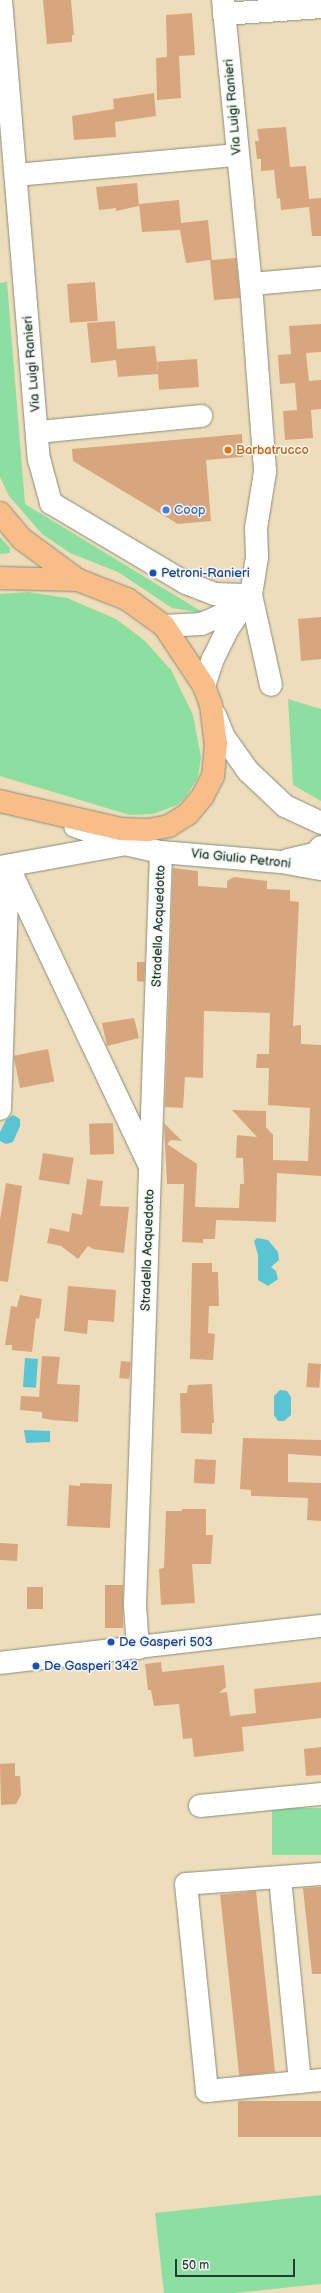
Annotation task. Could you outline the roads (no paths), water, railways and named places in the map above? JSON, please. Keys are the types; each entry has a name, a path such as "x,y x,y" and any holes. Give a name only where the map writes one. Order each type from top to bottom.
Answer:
{"main road":[{"path":"0,513 22,539 78,580 127,599 164,626 208,695 216,743 213,776 203,796 188,814 169,826 148,830 121,829 38,811 0,800"},
{"path":"0,578 78,580"}],"street":[{"path":"224,7 321,7"},
{"name":"Via Luigi Ranieri","path":"224,7 250,284 265,472 256,528 257,557 251,595 271,685"},
{"name":"Via Luigi Ranieri","path":"1,12 10,101 39,459 51,503 186,583 215,594 251,595"},
{"path":"0,80 10,101"},
{"path":"16,175 237,155"},
{"path":"250,284 321,278"},
{"path":"38,432 200,416"},
{"path":"164,626 201,624 216,618 251,595"},
{"path":"251,595 227,630 212,659 208,695 224,737 248,771 285,806 320,824"},
{"path":"38,811 125,844"},
{"path":"3,867 125,844"},
{"name":"Via Giulio Petroni","path":"125,844 161,852 281,862 321,869"},
{"path":"281,862 315,854 321,847"},
{"name":"Stradella Acquedotto","path":"138,1648 135,1605 161,852"},
{"path":"0,1109 7,896 3,867"},
{"path":"3,867 151,1169"},
{"path":"0,1663 321,1626"},
{"path":"200,1806 321,1794"},
{"path":"280,1878 311,2081 207,2091 186,1884 321,1874"}],"water":[{"path":"13,1115 20,1119 20,1126 13,1142 6,1144 0,1141 0,1132 6,1120"},
{"path":"257,1238 268,1240 278,1252 279,1260 271,1267 276,1271 278,1279 268,1286 258,1280 258,1255 254,1241"},
{"path":"25,1358 38,1359 36,1388 23,1387"},
{"path":"280,1390 287,1391 291,1397 291,1415 284,1421 278,1421 274,1415 274,1396"},
{"path":"24,1430 50,1431 50,1442 26,1443"}],"place":[{"name":"Barbatrucco","path":"228,450"},
{"name":"Coop","path":"166,510"},
{"name":"Petroni-Ranieri","path":"153,573"},
{"name":"De Gasperi 503","path":"111,1642"},
{"name":"De Gasperi 342","path":"36,1666"}]}
